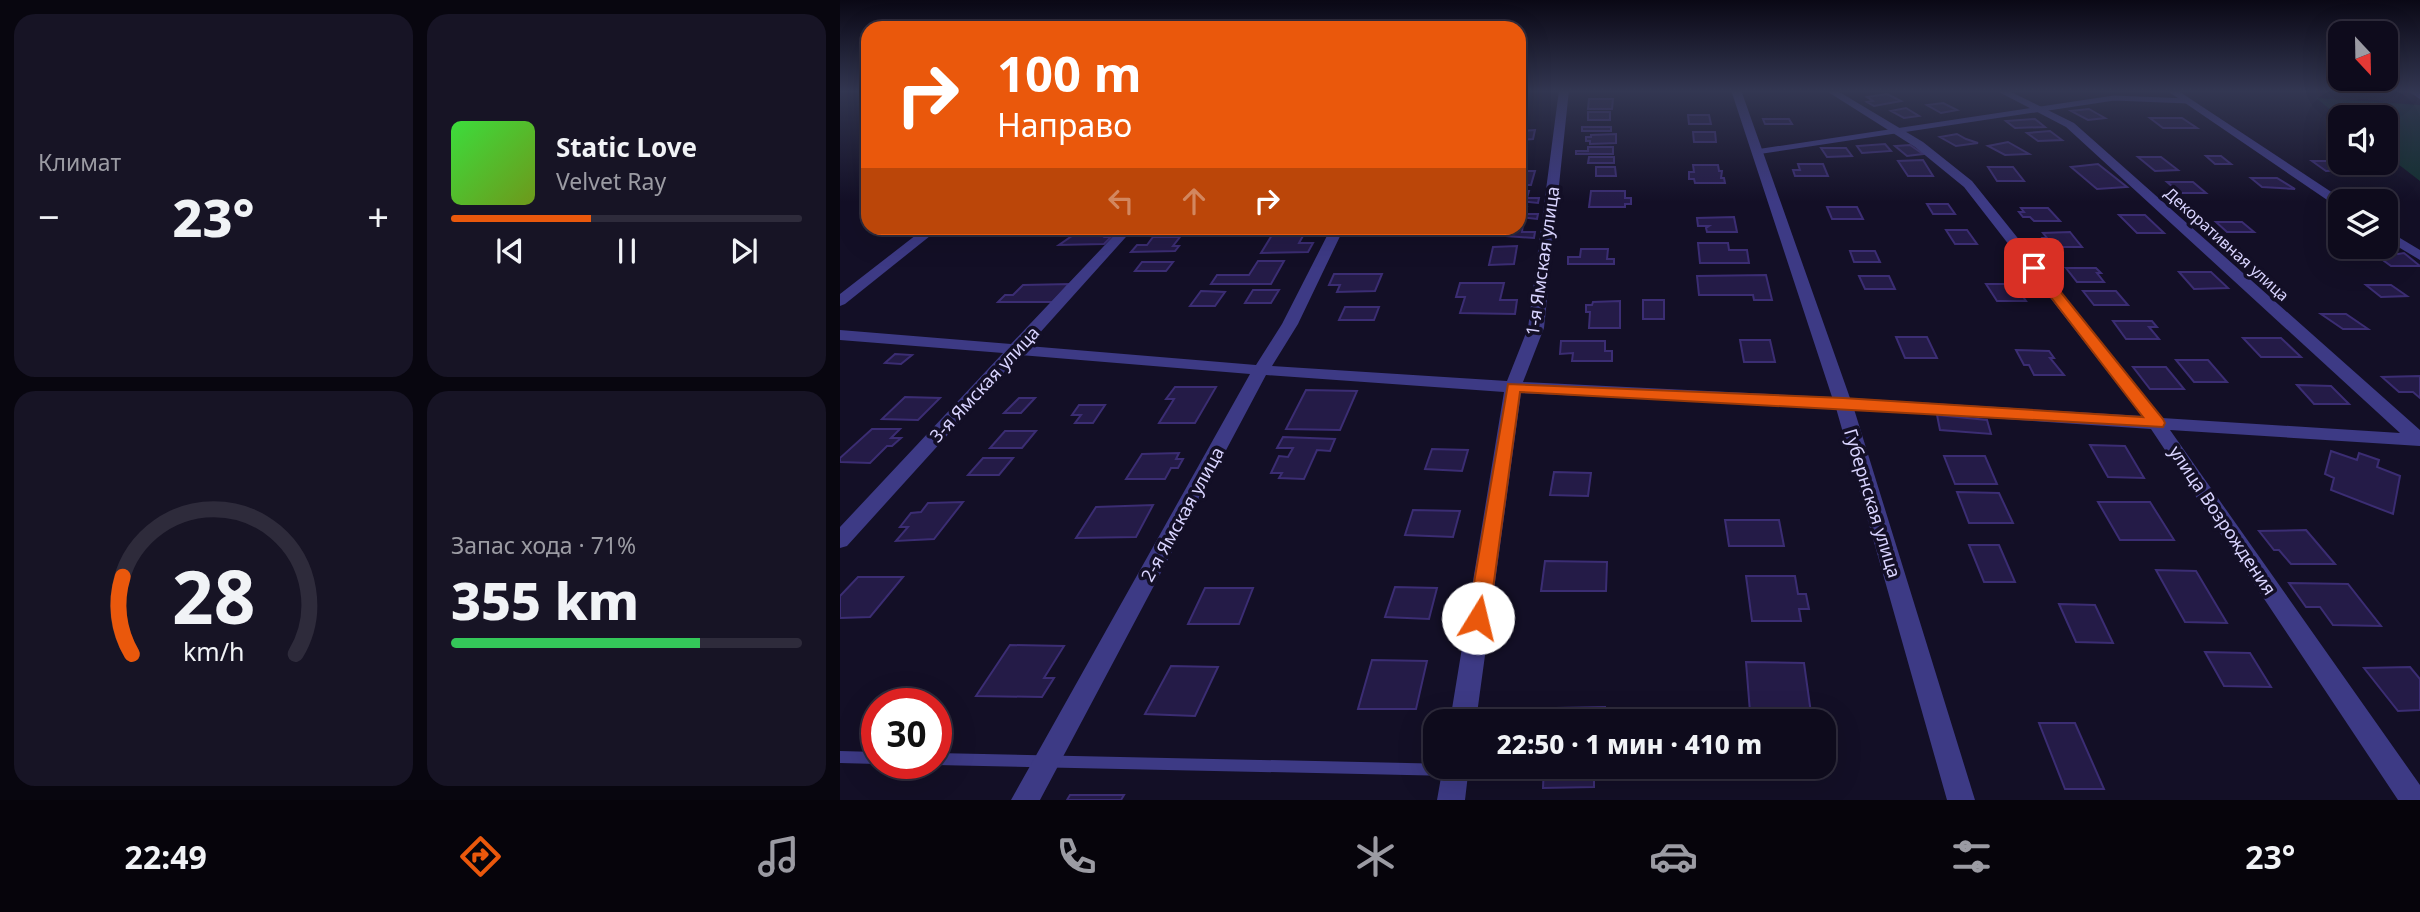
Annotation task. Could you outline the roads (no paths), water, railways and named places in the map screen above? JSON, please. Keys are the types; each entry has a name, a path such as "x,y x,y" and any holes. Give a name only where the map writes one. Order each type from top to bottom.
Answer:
{"street":[{"name":"1-я Ямская улица","path":"1464,709 1513,387 1536,328 1560,127"},
{"name":"Губернская улица","path":"1748,127 1843,403 1961,800"},
{"name":"улица Возрождения","path":"1896,127 1942,159 1968,184 2157,423 2414,800"},
{"name":"Декоративная улица","path":"2073,127 2420,440"},
{"path":"2227,127 2328,195"},
{"path":"840,301 924,235"},
{"name":"3-я Ямская улица","path":"840,540 1122,235"},
{"name":"2-я Ямская улица","path":"1025,800 1261,370 1290,324 1334,235"},
{"path":"2398,242 2420,256"},
{"path":"840,335 1261,370 1513,387 1843,403 2420,440"},
{"path":"1451,800 1454,779"}],"lane":[{"path":"1756,152 1925,127"},
{"path":"840,757 861,758"},
{"path":"952,759 1423,767"}]}
